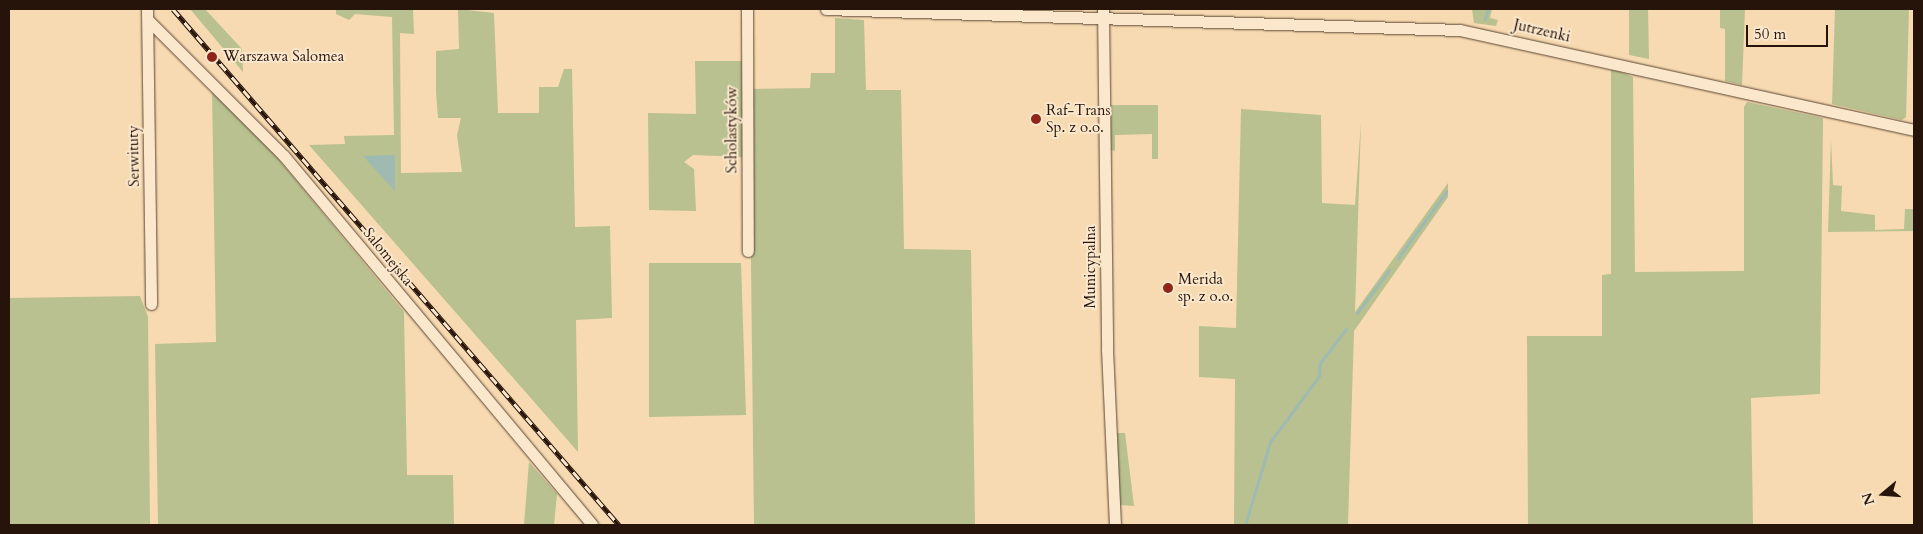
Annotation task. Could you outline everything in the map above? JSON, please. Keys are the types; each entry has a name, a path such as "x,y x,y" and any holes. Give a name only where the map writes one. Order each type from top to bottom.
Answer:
{"street":[{"name":"Scholastyków","path":"747,9 748,251"},
{"name":"Jutrzenki","path":"826,9 1103,13 1483,33 1914,130"},
{"name":"Municypalna","path":"1103,13 1107,349 1115,525"},
{"name":"Serwituty","path":"148,14 151,304"},
{"name":"Salomejska","path":"148,14 284,156 592,525"}],"green space":[{"path":"190,9 205,9 242,49 243,72"},
{"path":"336,9 413,9 414,34 400,33 401,173 462,172 457,135 461,118 438,118 436,92 436,51 459,49 458,9 494,13 498,113 539,113 539,87 558,87 564,69 572,69 575,227 610,226 612,318 576,320 578,452 309,145 345,144 344,136 394,135 392,17 355,14 349,20 336,14"},
{"path":"1472,9 1492,9 1490,18 1498,20 1496,26 1474,23"},
{"path":"1629,9 1648,9 1649,59 1629,55"},
{"path":"1720,9 1745,9 1742,85 1725,81 1725,29 1720,28"},
{"path":"1835,9 1909,9 1906,117 1902,120 1832,104"},
{"path":"835,18 864,20 866,90 901,90 904,249 971,250 975,525 754,525 749,89 810,88 811,73 835,73"},
{"path":"695,61 744,61 744,157 693,155 684,162 694,169 696,211 649,210 648,113 696,114"},
{"path":"1611,68 1633,77 1635,272 1744,271 1744,107 1747,102 1823,118 1820,394 1751,398 1753,525 1528,525 1527,336 1602,336 1602,275 1611,274"},
{"path":"212,90 256,132 404,312 407,475 453,475 454,525 158,525 155,344 216,342"},
{"path":"1111,105 1158,105 1158,159 1152,159 1152,134 1115,135 1115,151 1111,150"},
{"path":"1241,109 1321,115 1322,203 1355,205 1361,122 1355,312 1448,183 1448,197 1354,331 1348,525 1234,525 1235,379 1199,377 1199,326 1236,328"},
{"path":"1831,139 1833,185 1842,186 1841,211 1875,215 1875,230 1904,229 1905,209 1914,209 1914,231 1828,232"},
{"path":"649,263 741,263 746,415 649,417"},
{"path":"140,296 148,317 150,525 9,525 9,298"},
{"path":"1112,433 1125,433 1134,506 1120,505"},
{"path":"529,462 557,494 554,525 524,525"}],"water":[{"path":"394,155 395,157 395,191 363,156"}],"waterway":[{"path":"1485,19 1488,9"},
{"path":"1398,258 1446,192"},
{"path":"1357,313 1389,270"},
{"path":"1245,525 1270,442 1319,376 1320,363 1346,329"}],"railway":[{"path":"173,9 619,525"}],"place":[{"name":"Warszawa Salomea","path":"212,57"},
{"name":"Raf-Trans Sp. z o.o.","path":"1036,119"},
{"name":"Merida sp. z o.o.","path":"1168,288"}]}
